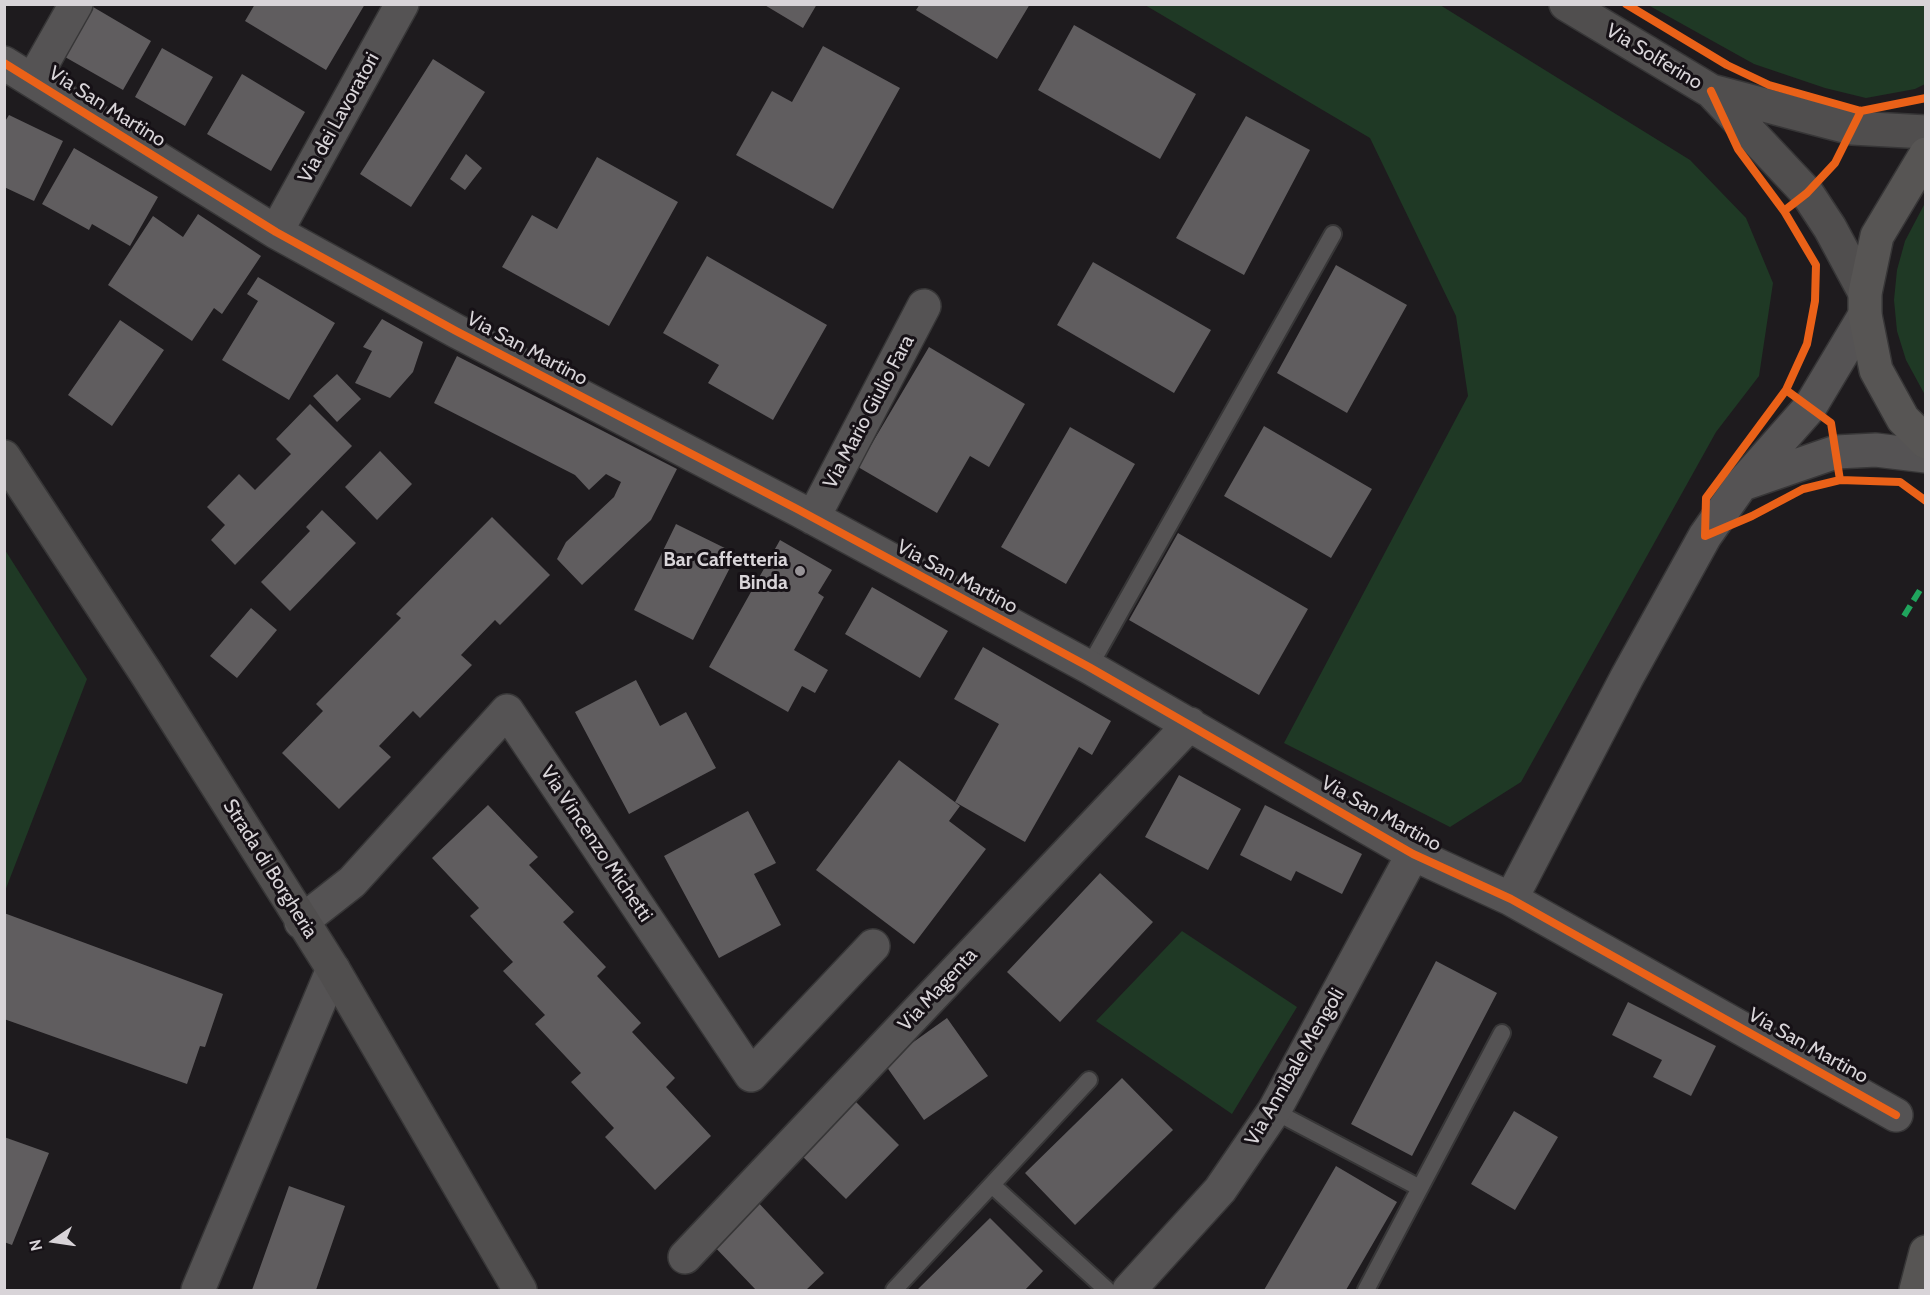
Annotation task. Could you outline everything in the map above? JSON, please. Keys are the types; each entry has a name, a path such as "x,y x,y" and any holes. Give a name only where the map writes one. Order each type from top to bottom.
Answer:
{"main road":[{"path":"1926,154 1877,236 1865,304 1876,370 1903,419 1926,442"},
{"path":"1916,1290 1926,1252"}],"street":[{"path":"33,80 76,4"},
{"name":"Via dei Lavoratori","path":"276,232 402,4"},
{"name":"Via Solferino","path":"1566,4 1712,91 1852,128 1926,132"},
{"name":"Via San Martino","path":"4,63 276,232 466,336 813,518 1089,667 1413,854 1511,899 1896,1114"},
{"name":"Via Solferino","path":"1712,91 1807,193 1830,228 1865,304"},
{"path":"1511,899 1627,677 1705,536 1741,485 1810,407 1865,304"},
{"name":"Via Mario Giulio Fara","path":"813,518 924,306"},
{"path":"1741,485 1836,452 1876,450 1926,456"},
{"name":"Strada di Borgheria","path":"4,457 139,663 301,922 333,969 520,1290"},
{"name":"Via Vincenzo Michetti","path":"301,922 352,882 507,711 751,1075 873,946"},
{"name":"Via Magenta","path":"685,1257 1190,724"},
{"name":"Via Annibale Mengoli","path":"1129,1290 1220,1190 1274,1110 1413,854"},
{"path":"198,1290 333,969"}],"lane":[{"path":"1089,667 1333,234"},
{"path":"1366,1290 1502,1033"},
{"path":"894,1290 1089,1080"},
{"path":"1274,1110 1420,1188"},
{"path":"992,1185 1107,1290"}],"green space":[{"path":"1145,5 1440,5 1690,160 1746,218 1773,283 1759,376 1716,432 1521,782 1450,827 1284,743 1468,396 1456,316 1370,138"},
{"path":"1648,5 1925,5 1925,84 1915,89 1866,98 1825,88 1754,64"},
{"path":"1925,203 1925,395 1906,360 1897,331 1894,300 1897,270 1905,241"},
{"path":"5,550 87,679 5,891"},
{"path":"1182,931 1297,1007 1232,1114 1096,1021"}],"building":[{"path":"88,4 151,41 123,90 58,53"},
{"path":"255,4 365,4 326,70 245,21"},
{"path":"763,4 817,4 803,28"},
{"path":"920,4 1030,4 997,59 916,10"},
{"path":"1074,25 1196,94 1160,159 1038,90"},
{"path":"823,46 900,88 833,209 736,155 772,91 792,102"},
{"path":"162,48 213,77 185,126 135,97"},
{"path":"433,59 485,92 411,207 360,174"},
{"path":"242,74 305,112 271,171 207,134"},
{"path":"9,115 63,141 34,201 4,187 4,123"},
{"path":"1246,116 1310,150 1244,275 1176,238"},
{"path":"74,148 158,197 130,246 92,224 89,230 42,204"},
{"path":"466,154 482,168 465,190 450,179"},
{"path":"597,157 678,202 609,326 502,267 532,215 557,229"},
{"path":"198,214 261,256 222,314 214,308 192,341 108,285 153,216 183,237"},
{"path":"707,256 827,325 773,420 708,383 719,365 663,333"},
{"path":"1093,262 1211,330 1174,393 1057,325"},
{"path":"1336,265 1407,305 1347,413 1277,373"},
{"path":"258,277 335,323 289,400 222,360 258,301 247,294"},
{"path":"382,319 423,342 413,372 390,398 355,383 372,351 363,347"},
{"path":"120,320 164,350 112,426 68,395"},
{"path":"929,347 1025,404 989,467 970,456 937,513 858,467"},
{"path":"457,356 677,469 651,520 582,585 557,559 566,542 614,497 621,482 606,474 589,490 575,475 434,403"},
{"path":"337,374 361,399 337,422 313,396"},
{"path":"310,404 352,446 235,565 211,540 225,525 207,507 239,474 255,490 291,454 276,439"},
{"path":"1264,426 1372,489 1331,558 1224,496"},
{"path":"1070,427 1135,464 1066,584 1001,547"},
{"path":"380,451 412,484 377,520 345,487"},
{"path":"322,510 356,543 290,611 261,582 310,531 306,527"},
{"path":"492,517 550,575 500,625 495,620 461,655 472,665 420,718 413,711 379,746 391,757 339,809 282,753 323,711 316,704 401,618 396,614"},
{"path":"676,524 737,554 693,640 634,610"},
{"path":"1178,533 1308,609 1259,695 1129,620"},
{"path":"780,540 832,570 818,593 824,597 794,650 828,670 815,693 802,686 788,712 709,667"},
{"path":"872,587 948,631 920,678 845,634"},
{"path":"251,608 277,630 237,678 210,656"},
{"path":"983,647 1111,721 1092,755 1079,747 1025,842 955,802 999,724 954,699"},
{"path":"636,680 660,726 686,712 716,768 629,814 575,712"},
{"path":"899,760 960,806 949,821 986,849 914,944 816,870"},
{"path":"1179,775 1241,809 1208,870 1145,837"},
{"path":"488,805 538,857 529,865 574,912 563,922 606,967 597,976 641,1023 632,1032 675,1078 666,1087 711,1136 655,1190 605,1137 614,1128 571,1082 581,1073 535,1024 545,1015 503,971 513,962 470,916 479,908 432,858"},
{"path":"1265,805 1362,854 1342,894 1296,871 1291,881 1240,855"},
{"path":"748,811 776,863 754,874 781,925 719,958 664,856"},
{"path":"1100,873 1153,922 1060,1022 1007,972"},
{"path":"4,913 223,994 205,1047 200,1046 187,1084 4,1019"},
{"path":"1436,961 1497,993 1412,1156 1351,1124"},
{"path":"1628,1002 1716,1046 1691,1096 1653,1077 1662,1060 1612,1035"},
{"path":"947,1018 988,1076 924,1120 884,1063"},
{"path":"1122,1078 1173,1130 1075,1225 1025,1173"},
{"path":"853,1099 899,1145 846,1199 799,1153"},
{"path":"1514,1111 1558,1137 1515,1210 1471,1184"},
{"path":"4,1137 49,1153 12,1245 4,1242"},
{"path":"1336,1166 1397,1202 1346,1290 1264,1290"},
{"path":"289,1186 345,1206 316,1290 252,1290"},
{"path":"755,1199 824,1273 806,1290 756,1290 710,1242"},
{"path":"990,1218 1043,1271 1025,1290 917,1290"}],"marked path":[{"path":"1904,616 1920,590 1926,588"}],"cycle path":[{"path":"1626,4 1727,65 1769,85 1861,111 1926,98"},
{"path":"4,63 276,232 456,331 799,510 1089,667 1413,854 1511,899 1896,1115"},
{"path":"1711,91 1738,149 1784,211 1816,265 1815,301 1807,344 1786,390 1706,498 1705,536 1752,516 1803,489 1840,480 1900,482 1926,501"},
{"path":"1784,211 1807,193 1835,163 1861,111"},
{"path":"1786,390 1831,423 1840,480"}],"place":[{"name":"Bar Caffetteria Binda","path":"800,571"}]}
